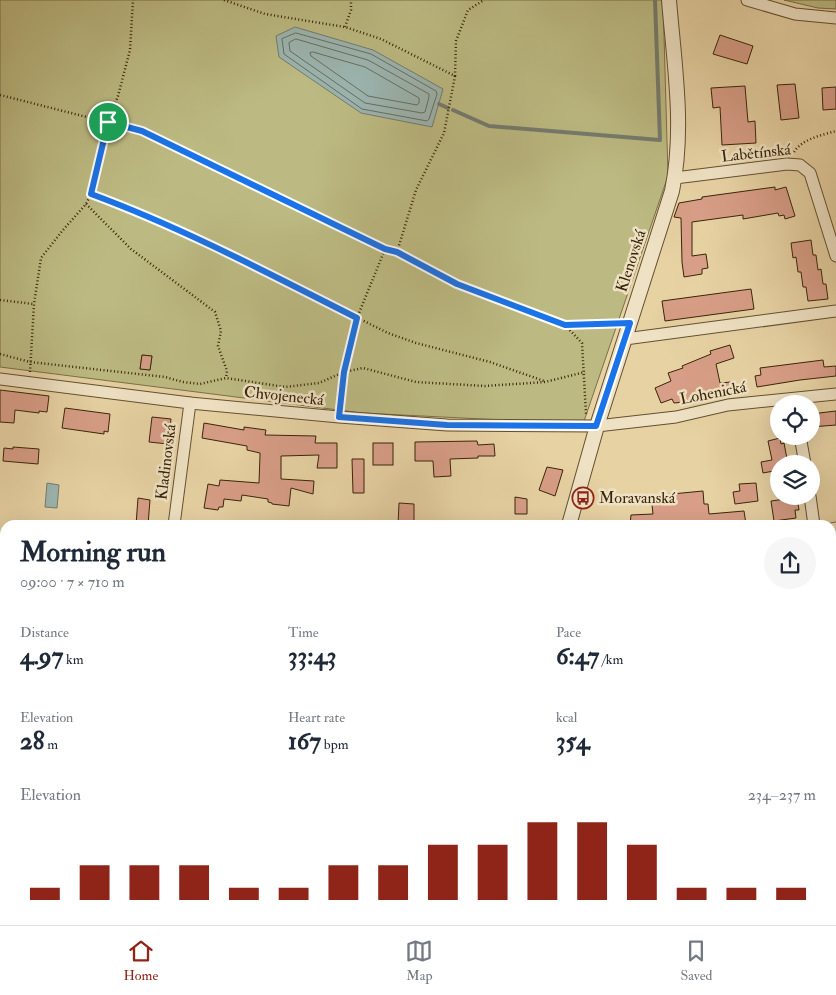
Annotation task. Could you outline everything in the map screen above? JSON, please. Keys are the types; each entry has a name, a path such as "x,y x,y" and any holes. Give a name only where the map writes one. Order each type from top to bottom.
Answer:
{"street":[{"name":"Klenovská","path":"570,520 596,426 675,178 679,135 678,102 669,0"},
{"path":"747,0 795,14 836,18"},
{"name":"Labětínská","path":"675,178 787,164 800,165 810,173 836,256"},
{"path":"625,339 836,312"},
{"name":"Chvojenecká","path":"0,379 190,403 339,417 447,425 596,426"},
{"name":"Lohenická","path":"820,396 836,394"},
{"name":"Lohenická","path":"596,426 676,417 728,405 770,402"},
{"name":"Kladinovská","path":"175,520 190,403"},
{"path":"811,505 813,520"}],"path":[{"path":"30,383 34,304 41,258 86,204 91,194 108,122 118,96 130,50 133,0"},
{"path":"224,0 266,14 345,27 381,39 455,76"},
{"path":"345,27 351,10 351,0"},
{"path":"397,252 416,190 444,133 455,76 456,41 468,10 484,0"},
{"path":"0,94 142,131 385,249 397,252 457,284 565,325 630,323"},
{"path":"787,164 798,145 836,131"},
{"path":"91,194 137,211 388,333 490,362 545,382"},
{"path":"86,204 131,249 215,312 221,331 218,346 220,356 227,370 226,378"},
{"path":"339,417 344,372 357,318 385,249"},
{"path":"0,300 34,304"},
{"path":"565,325 582,343 586,416"},
{"path":"0,354 30,362 110,372 124,371 200,384 226,378 285,387 319,383 344,372 363,368 416,382 485,386 545,382 585,372"}],"shaded area":[{"path":"0,0 663,0 668,176 583,424 362,413 0,367","holes":["142,355 152,356 150,370 140,369"]},
{"path":"784,0 836,0 836,9 818,8"}],"water":[{"path":"295,27 373,50 443,89 432,127 361,113 279,57 276,36"},
{"path":"47,483 59,485 57,508 45,507"}],"building":[{"path":"720,35 753,46 747,64 713,54"},
{"path":"795,84 799,118 781,120 777,85"},
{"path":"745,86 748,122 755,121 756,143 722,145 720,107 713,108 711,88"},
{"path":"836,87 836,109 823,110 822,88"},
{"path":"775,187 775,190 786,187 795,216 785,219 784,215 779,216 778,213 743,219 743,215 692,222 692,256 706,254 708,268 702,269 702,274 684,277 681,218 674,217 679,203 702,199 702,197"},
{"path":"811,240 818,270 821,269 823,284 826,284 828,299 808,301 806,287 803,287 801,272 798,272 796,257 793,258 791,243"},
{"path":"751,289 754,309 665,321 662,301"},
{"path":"730,345 734,358 716,364 720,383 731,382 732,393 705,396 705,400 674,403 672,399 661,403 655,388 671,381 668,373 711,354 710,351"},
{"path":"142,355 152,356 150,370 140,369"},
{"path":"823,360 824,367 836,366 836,376 757,387 755,376 761,375 760,368"},
{"path":"0,390 49,396 47,412 15,410 14,423 0,422"},
{"path":"65,408 110,414 108,432 104,431 104,434 62,428"},
{"path":"836,411 836,425 820,426 820,413"},
{"path":"152,417 171,419 168,444 149,442"},
{"path":"204,423 244,430 244,427 266,430 265,435 316,436 315,443 337,443 337,468 317,468 319,455 281,456 281,479 314,481 313,494 291,488 289,506 272,504 268,502 268,499 242,495 241,501 224,499 223,507 219,507 218,510 204,508 208,484 219,486 220,480 259,483 260,453 247,450 247,446 202,438"},
{"path":"770,440 770,445 784,445 786,455 771,455 768,441"},
{"path":"477,441 478,445 494,444 495,456 450,459 451,476 434,477 433,461 415,461 415,442"},
{"path":"373,443 393,443 393,465 373,465"},
{"path":"13,447 39,449 38,464 3,461 4,448 13,449"},
{"path":"352,459 364,459 364,493 353,493"},
{"path":"770,460 770,472 763,473 761,462"},
{"path":"547,467 563,470 555,496 539,490"},
{"path":"756,483 758,501 735,504 733,492 740,491 739,484"},
{"path":"703,491 704,504 708,504 709,514 744,511 745,520 630,520 631,515 653,514 651,496"},
{"path":"515,497 527,499 527,514 515,514"},
{"path":"138,498 150,500 148,520 136,520"},
{"path":"399,503 414,504 414,520 398,520"},
{"path":"772,505 798,505 799,510 795,510 796,518 774,520"}],"waterway":[{"path":"453,110 489,126 660,140 655,0"},
{"path":"439,104 448,108"}],"place":[{"name":"Moravanská","path":"583,498"}],"route":[{"path":"108,122 142,131 385,249 397,252 457,284 565,325 630,323 596,426 447,425 339,417 344,372 357,318 137,211 91,194 108,122"}]}
